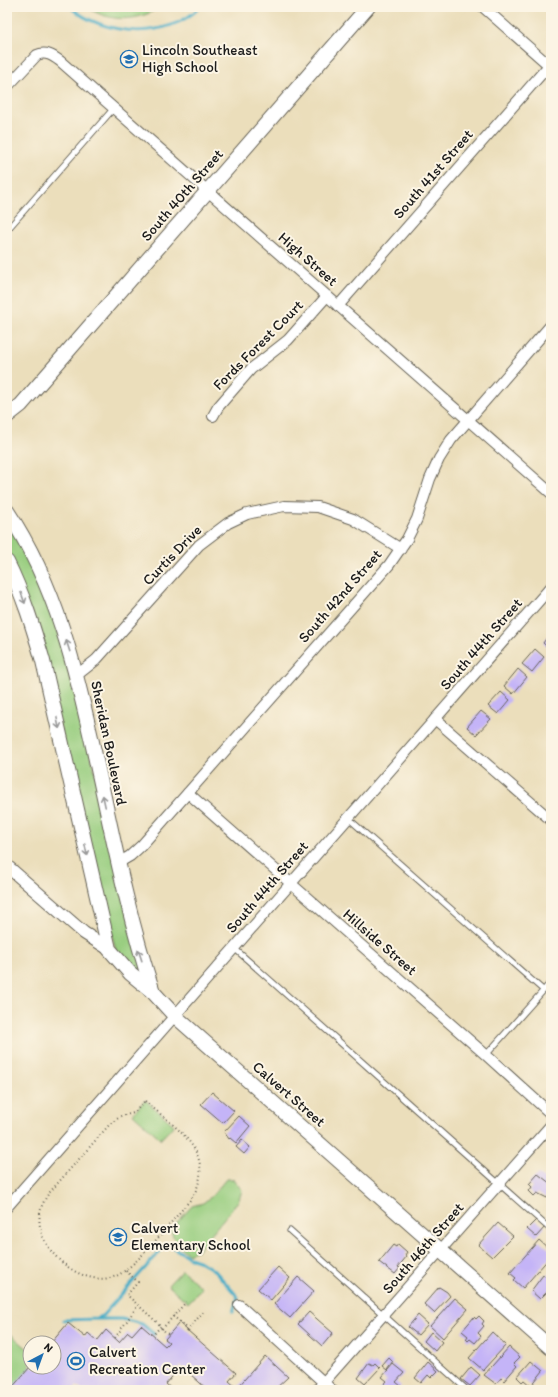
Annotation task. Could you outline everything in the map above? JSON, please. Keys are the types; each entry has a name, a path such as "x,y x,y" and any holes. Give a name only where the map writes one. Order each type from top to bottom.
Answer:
{"main road":[{"name":"South 40th Street","path":"7,427 21,405 368,7"},
{"name":"South 40th Street","path":"7,416 21,405"},
{"name":"Sheridan Boulevard","path":"7,511 27,544 44,578 77,675 132,928 153,992"},
{"path":"7,562 19,587 32,621 49,684 109,949"},
{"name":"Calvert Street","path":"109,949 130,973 153,992 175,1016 551,1348"}],"street":[{"path":"483,7 550,65"},
{"name":"High Street","path":"7,87 30,60 42,53 53,56 60,61 551,493"},
{"name":"South 41st Street","path":"338,306 550,65"},
{"name":"Fords Forest Court","path":"213,416 218,407 252,369 288,340 327,296"},
{"name":"South 42nd Street","path":"118,863 130,856 141,846 401,549 417,519 430,479 439,459 451,440 551,325"},
{"name":"Curtis Drive","path":"77,675 96,660 199,545 228,523 247,514 284,506 318,508 354,519 401,549"},
{"name":"South 44th Street","path":"7,1207 551,587"},
{"path":"435,719 551,820"},
{"name":"Hillside Street","path":"188,793 551,1114"},
{"name":"Calvert Street","path":"7,866 84,933 109,949"},
{"name":"South 46th Street","path":"320,1386 551,1125"},
{"path":"239,1305 320,1386 332,1390"}],"lane":[{"path":"7,230 114,108"},
{"path":"348,818 543,990"},
{"path":"234,948 551,1230"},
{"path":"486,1055 551,982"},
{"path":"290,1231 467,1390"}],"path":[{"path":"145,1101 193,1145 202,1170 198,1185 192,1198 126,1271 115,1277 96,1279 79,1274 59,1259 46,1244 40,1230 40,1215 42,1206 49,1193 110,1124 121,1116 134,1113 145,1101"},
{"path":"126,1271 138,1282 126,1295 169,1335"},
{"path":"153,1335 186,1302"},
{"path":"115,1338 138,1306"},
{"path":"173,1316 188,1330 204,1312"}],"green space":[{"path":"87,7 160,7 143,16 124,19 105,16"},
{"path":"7,511 44,578 153,992 118,959 55,709 7,562"},
{"path":"145,1100 174,1125 161,1139 133,1114"},
{"path":"226,1179 233,1179 242,1190 239,1200 198,1250 188,1254 177,1243 171,1229 192,1206 203,1203 212,1196"},
{"path":"182,1270 202,1288 188,1303 168,1285"},
{"path":"7,1331 22,1344 22,1375 45,1375 73,1390 7,1390"}],"building":[{"path":"551,632 551,650 543,643"},
{"path":"535,649 544,657 532,672 522,664"},
{"path":"518,669 527,677 513,694 504,686"},
{"path":"501,692 510,700 498,714 488,706"},
{"path":"481,711 491,719 476,735 467,727"},
{"path":"212,1092 234,1111 223,1123 201,1104"},
{"path":"239,1116 250,1126 236,1143 230,1138 229,1139 224,1132"},
{"path":"242,1140 250,1147 244,1154 236,1147"},
{"path":"538,1174 551,1184 551,1193 547,1198 537,1193 534,1196 529,1191 532,1187 529,1184"},
{"path":"536,1220 545,1227 536,1237 527,1229"},
{"path":"498,1223 513,1236 492,1257 478,1245"},
{"path":"539,1240 549,1249 551,1256 523,1288 514,1280 516,1278 510,1273"},
{"path":"398,1244 407,1252 405,1255 407,1256 398,1267 400,1268 395,1274 379,1262 393,1245 396,1247"},
{"path":"278,1267 290,1278 271,1300 258,1289"},
{"path":"548,1274 551,1276 551,1288 540,1299 531,1291 543,1275 545,1276"},
{"path":"298,1277 314,1291 290,1318 274,1304"},
{"path":"439,1287 450,1296 434,1313 424,1304"},
{"path":"455,1298 468,1309 443,1338 430,1326"},
{"path":"309,1312 333,1333 322,1346 298,1324"},
{"path":"418,1315 428,1324 418,1335 408,1327"},
{"path":"479,1316 484,1321 482,1324 484,1326 478,1333 481,1336 475,1343 470,1339 468,1341 466,1339 468,1336 462,1331 474,1317 476,1319"},
{"path":"68,1323 85,1337 88,1333 97,1341 106,1330 119,1342 128,1332 132,1335 141,1325 165,1346 169,1342 165,1339 179,1323 236,1373 229,1381 237,1388 265,1356 288,1377 274,1390 227,1390 224,1387 221,1390 208,1390 181,1366 166,1384 173,1390 82,1390 77,1386 73,1390 10,1390 23,1375 62,1375 62,1335 58,1335"},
{"path":"431,1332 442,1342 435,1351 424,1341"},
{"path":"492,1332 506,1345 483,1370 469,1358"},
{"path":"509,1347 520,1357 514,1363 517,1366 504,1381 501,1378 496,1384 484,1375"},
{"path":"389,1358 393,1362 387,1370 382,1366"},
{"path":"531,1361 543,1371 531,1386 524,1380 522,1382 517,1377"},
{"path":"428,1362 438,1371 431,1378 428,1375 421,1383 415,1378"},
{"path":"369,1363 373,1365 375,1363 380,1368 365,1384 358,1378"},
{"path":"393,1364 404,1373 396,1382 401,1386 397,1390 379,1390 387,1381 382,1377"},
{"path":"471,1367 480,1375 470,1386 461,1379"}],"waterway":[{"path":"70,7 84,17 100,24 117,29 135,31 153,30 171,25 186,18 200,7"},
{"path":"63,1320 97,1319 103,1315 164,1247 169,1245 215,1271 238,1297 233,1312"},
{"path":"98,1319 122,1319 142,1324 154,1334"}],"place":[{"name":"Lincoln Southeast High School","path":"129,59"},
{"name":"Calvert Elementary School","path":"118,1237"},
{"name":"Calvert Recreation Center","path":"76,1361"}]}
